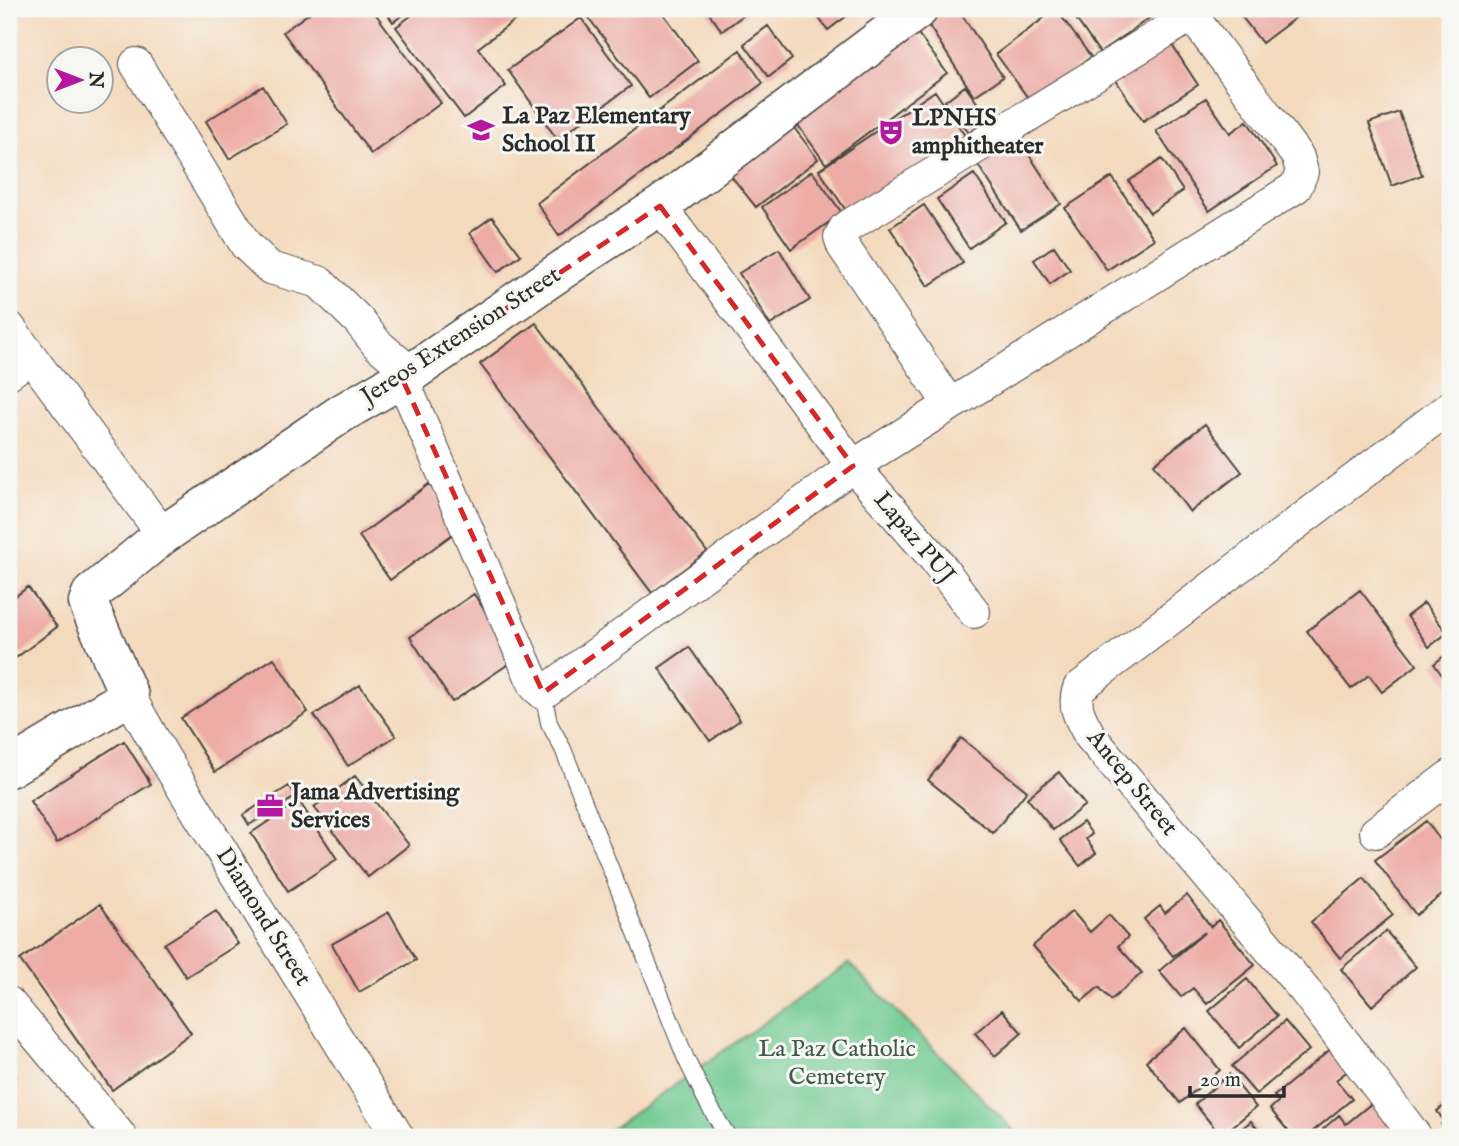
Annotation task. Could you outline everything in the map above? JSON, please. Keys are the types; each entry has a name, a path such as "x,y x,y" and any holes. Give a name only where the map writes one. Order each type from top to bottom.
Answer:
{"street":[{"name":"Jereos Extension Street","path":"129,696 88,602 91,594 163,536 342,413 406,376 660,206 919,9"},
{"path":"136,64 246,245 270,268 319,282 358,320 406,376 531,677 543,693 853,466 950,405 1296,187 1302,172 1298,157 1190,12 845,228 840,237 843,246 950,405"},
{"name":"Lapaz PUJ","path":"660,206 853,466 935,559 974,612"},
{"path":"9,327 20,365 163,536"},
{"name":"Ancep Street","path":"1416,1137 1306,992 1090,736 1076,710 1075,699 1079,688 1450,407"},
{"path":"9,768 129,696"},
{"name":"Diamond Street","path":"129,696 177,779 398,1137"},
{"path":"1376,832 1450,776"},
{"path":"9,1003 121,1137"}],"lane":[{"path":"543,693 549,723 563,749 686,1059 728,1137"}],"highlighted area":[{"path":"660,206 853,466 543,693 402,378"}],"green space":[{"name":"La Paz Catholic Cemetery","path":"849,963 1020,1137 600,1137"}],"building":[{"path":"315,9 372,9 441,103 371,154 283,32"},
{"path":"384,9 411,9 393,22"},
{"path":"420,9 530,9 478,48 506,86 464,118 396,27"},
{"path":"582,9 660,9 698,61 649,98"},
{"path":"706,9 752,9 722,31"},
{"path":"812,9 856,9 828,30"},
{"path":"944,9 958,9 1003,77 974,96 926,21"},
{"path":"1056,9 1091,57 1031,102 996,54"},
{"path":"1069,9 1147,9 1152,16 1100,53"},
{"path":"1236,9 1307,9 1262,43"},
{"path":"581,18 631,86 557,139 508,70"},
{"path":"768,26 792,59 769,77 744,44"},
{"path":"916,31 947,73 826,164 795,121"},
{"path":"1170,42 1198,85 1143,121 1115,79"},
{"path":"740,50 763,83 559,236 537,203"},
{"path":"263,86 287,124 229,159 206,121"},
{"path":"965,86 989,119 969,133 945,101"},
{"path":"935,91 965,136 849,215 819,170"},
{"path":"1206,98 1230,133 1247,121 1277,166 1209,211 1156,131"},
{"path":"1399,112 1422,175 1392,186 1369,123"},
{"path":"791,124 818,159 756,207 728,172"},
{"path":"1018,138 1061,204 1021,230 978,165"},
{"path":"1162,159 1183,191 1150,213 1129,181"},
{"path":"812,171 842,213 791,249 762,207"},
{"path":"974,174 1006,222 969,248 937,199"},
{"path":"1112,177 1154,239 1107,270 1065,208"},
{"path":"924,205 963,263 928,286 890,228"},
{"path":"492,217 521,255 498,272 470,233"},
{"path":"1450,227 1450,242 1443,233"},
{"path":"1054,246 1070,270 1050,284 1034,260"},
{"path":"779,249 810,300 770,325 739,273"},
{"path":"536,323 707,552 652,593 480,364"},
{"path":"1205,424 1242,472 1190,512 1154,464"},
{"path":"429,484 461,528 390,580 359,536"},
{"path":"28,587 57,627 9,663 9,601"},
{"path":"1360,590 1417,665 1382,692 1369,675 1351,689 1307,631"},
{"path":"474,594 516,659 452,702 410,637"},
{"path":"1424,603 1447,633 1429,647 1407,616"},
{"path":"689,647 740,720 710,741 659,668"},
{"path":"1450,651 1450,686 1434,664"},
{"path":"274,658 308,712 215,772 181,718"},
{"path":"360,685 396,736 348,766 314,715"},
{"path":"961,738 1027,791 993,833 928,780"},
{"path":"124,741 151,784 57,843 30,801"},
{"path":"1059,772 1085,805 1053,830 1027,798"},
{"path":"355,776 409,845 368,877 314,807"},
{"name":"Jama Advertising Services","path":"289,786 297,796 249,825 243,815"},
{"path":"299,801 337,859 288,891 251,833"},
{"path":"1426,821 1450,853 1450,889 1416,915 1375,860"},
{"path":"1083,822 1092,834 1086,839 1096,853 1080,866 1060,840"},
{"path":"1364,878 1393,915 1340,958 1311,922"},
{"path":"1187,895 1211,927 1218,920 1255,965 1207,1004 1193,988 1181,997 1159,971 1205,932 1173,956 1144,919 1160,906 1165,913"},
{"path":"100,904 191,1033 112,1090 20,960"},
{"path":"216,911 238,944 186,977 164,944"},
{"path":"1072,911 1090,932 1109,915 1128,937 1118,946 1142,973 1111,1000 1099,987 1082,1001 1033,946"},
{"path":"389,912 416,960 359,992 332,944"},
{"path":"1386,931 1416,967 1372,1006 1341,969"},
{"path":"1247,979 1277,1016 1239,1048 1209,1011"},
{"path":"1002,1010 1022,1033 995,1056 975,1033"},
{"path":"1285,1021 1309,1050 1256,1094 1232,1066"},
{"path":"1186,1028 1220,1070 1180,1103 1146,1061"},
{"path":"1332,1048 1350,1069 1336,1080 1352,1099 1306,1137 1293,1137 1270,1109 1279,1101 1274,1096"},
{"path":"9,1068 16,1077 9,1083"},
{"path":"1229,1074 1256,1107 1221,1136 1195,1104"},
{"path":"1450,1102 1450,1137 1441,1124 1444,1121 1437,1111"},
{"path":"1372,1103 1394,1129 1384,1137 1330,1137 1323,1129 1339,1115 1346,1124"},
{"path":"1251,1121 1264,1137 1232,1137"}],"place":[{"name":"La Paz Elementary School II","path":"481,130"},
{"name":"LPNHS amphitheater","path":"891,132"},
{"name":"Jama Advertising Services","path":"270,806"}]}
